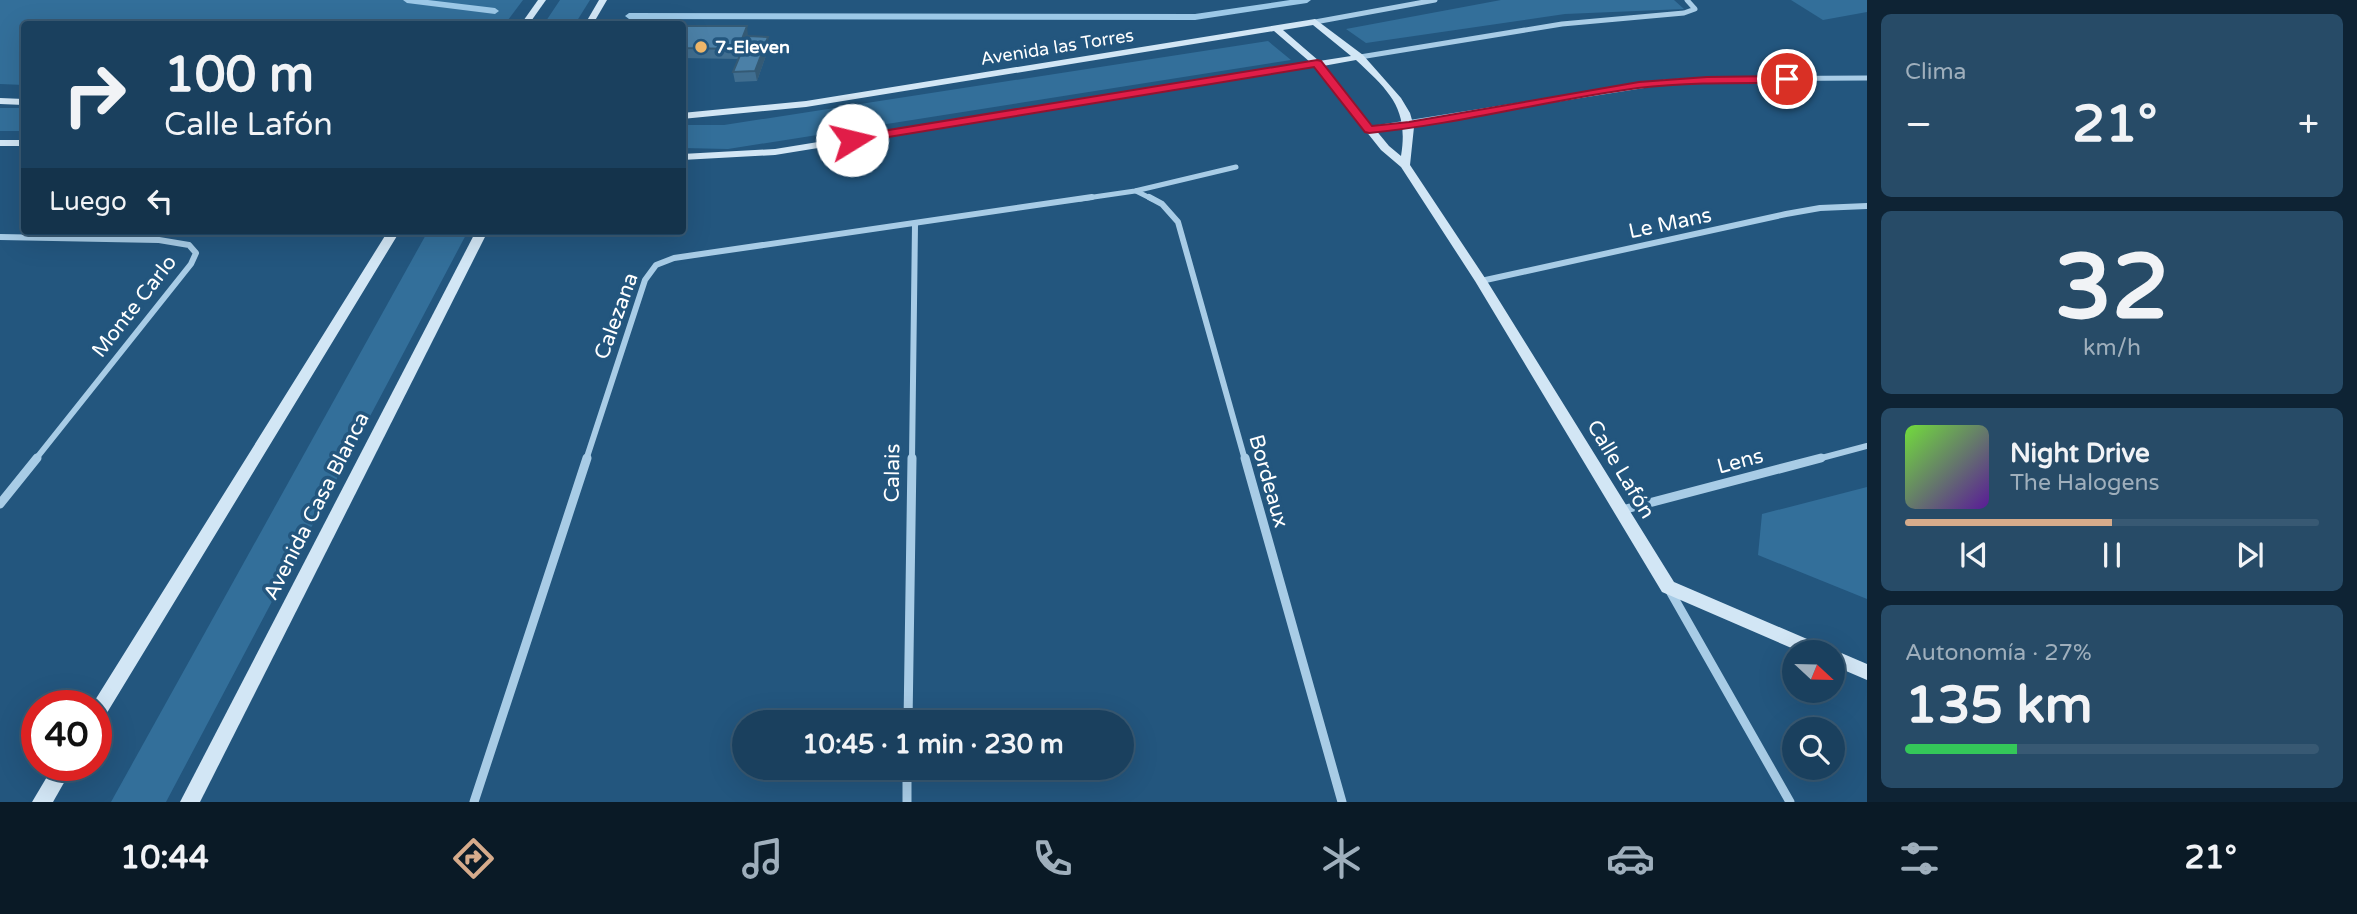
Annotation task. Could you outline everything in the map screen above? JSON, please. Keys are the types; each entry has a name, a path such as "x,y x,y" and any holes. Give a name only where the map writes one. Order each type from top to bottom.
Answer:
{"street":[{"path":"527,21 542,0"},
{"path":"591,21 603,0"},
{"name":"Avenida las Torres","path":"686,116 806,104 1277,29 1435,0"},
{"path":"686,157 775,152 1534,28 1603,18 1684,13 1695,9 1687,0"},
{"path":"1315,22 1360,57 1389,90 1409,125 1405,165"},
{"name":"Calle Lafón","path":"1277,29 1317,64 1369,130 1405,165 1481,281 1622,510 1790,802"},
{"path":"1369,130 1639,85 1707,80 1867,78"},
{"path":"0,101 21,102"},
{"path":"0,142 21,143"},
{"name":"Calezana","path":"474,802 645,280 656,265 674,258 1135,191 1237,167"},
{"name":"Bordeaux","path":"1135,191 1162,204 1178,222 1342,802"},
{"name":"Le Mans","path":"1481,281 1786,214 1820,208 1867,206"},
{"name":"Calais","path":"908,710 915,225"},
{"path":"111,690 392,235"},
{"name":"Avenida Casa Blanca","path":"190,802 480,235"},
{"name":"Monte Carlo","path":"0,237 159,240 189,245 196,253 191,264 0,504"},
{"name":"Lens","path":"1622,510 1867,446"},
{"path":"1668,587 1792,640"},
{"path":"1845,663 1867,672"},
{"path":"907,780 907,802"},
{"path":"42,802 55,781"}],"shaded area":[{"path":"0,0 523,0 507,21 21,21 21,85 0,84"},
{"path":"560,0 590,0 577,21 546,21"},
{"path":"1501,0 1674,0 1684,9 1565,14 1366,43 1346,29"},
{"path":"1791,0 1867,0 1867,12 1823,20"},
{"path":"1268,41 1291,60 728,149 686,148 686,125 724,125"},
{"path":"0,108 21,108 21,131 0,131"},
{"path":"426,235 466,235 166,802 111,802"},
{"path":"1867,487 1867,599 1758,555 1762,514"}],"building":[{"path":"686,26 747,26 738,49 686,48"},
{"path":"748,36 768,37 755,71 733,72"}],"waterway":[{"path":"407,0 495,11"},
{"path":"629,16 1195,17 1307,0"}],"place":[{"name":"7-Eleven","path":"701,47"}],"route":[{"path":"852,140 1317,64 1346,97 1369,130 1639,85 1707,80 1787,79"}]}
